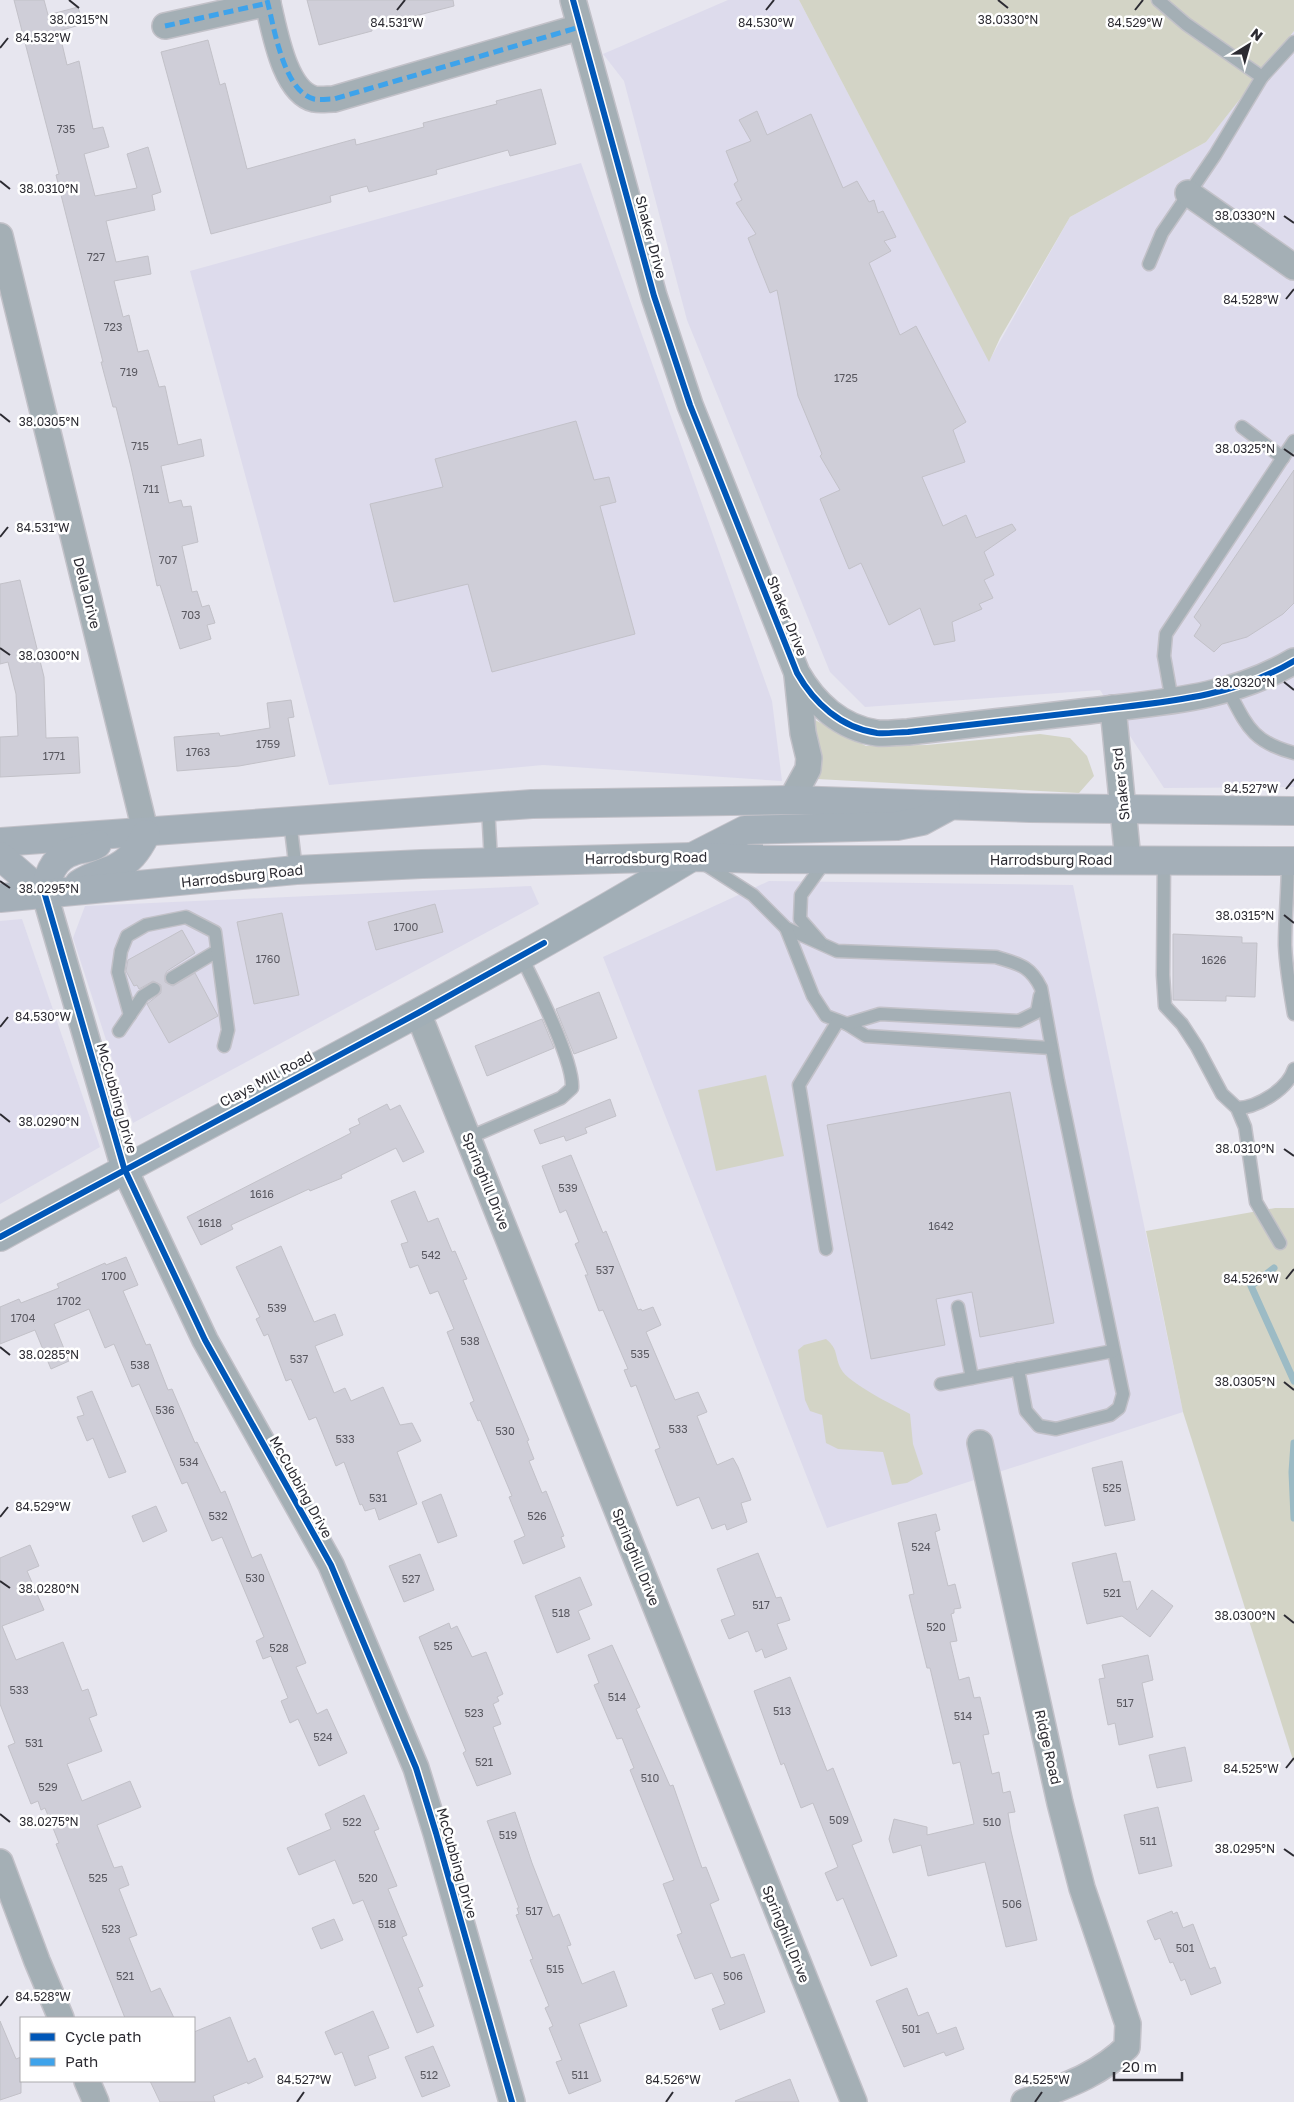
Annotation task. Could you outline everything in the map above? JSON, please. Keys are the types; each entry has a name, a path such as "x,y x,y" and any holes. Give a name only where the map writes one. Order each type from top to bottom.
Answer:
{"main road":[{"path":"0,842 146,834 290,821 488,807 791,800 1124,809 1294,811"},
{"path":"692,857 745,830 897,826 922,821 952,805"},
{"path":"56,894 89,876 112,870 126,862 137,851 146,834"},
{"path":"56,894 48,873 58,861 72,851 93,847 109,836"},
{"path":"0,856 56,894"},
{"name":"Harrodsburg Road","path":"0,898 296,870 491,861 692,857 1291,860"},
{"name":"Clays Mill Road","path":"0,1237 124,1168 418,1013 692,857"}],"street":[{"name":"Shaker Drive","path":"573,0 654,296 690,405 796,673 805,688 821,706 838,719 859,728 878,733 908,732 1172,701 1248,684 1294,661"},
{"path":"165,26 267,2 284,67 296,86 313,99 334,100 580,27"},
{"path":"1188,194 1294,267"},
{"name":"Della Drive","path":"0,236 146,834"},
{"path":"791,800 809,764 796,673"},
{"name":"Shaker Srd","path":"1113,708 1128,860"},
{"name":"McCubbing Drive","path":"56,894 124,1168 205,1340 330,1565 416,1768 512,2102"},
{"name":"Springhill Drive","path":"418,1013 854,2102"},
{"name":"Ridge Road","path":"980,1442 1060,1803 1082,1888 1128,2024 1127,2048 1098,2072 1024,2102"},
{"path":"0,1862 37,1961 61,2017"},
{"path":"87,2082 96,2102"}],"lane":[{"path":"1158,0 1186,24 1262,77"},
{"path":"1150,264 1162,234 1215,155 1262,77 1294,42"},
{"path":"1242,427 1283,458"},
{"path":"1172,701 1164,656 1166,634 1294,441"},
{"path":"1228,690 1250,731 1274,748 1294,753"},
{"path":"488,807 491,861"},
{"path":"290,821 296,870"},
{"path":"692,857 753,895 786,928 823,946 846,953 996,958 1020,965 1030,971 1041,988 1051,1048 1122,1394 1119,1408 1110,1415 1056,1429 1039,1426 1026,1411 1018,1369"},
{"path":"823,946 800,919 801,895 826,859"},
{"path":"1164,860 1163,975 1165,1006 1182,1024 1222,1094 1237,1108 1245,1127 1256,1202 1280,1243"},
{"path":"1291,860 1285,943 1287,973 1294,1013"},
{"path":"130,1015 118,972 121,951 127,936 146,925 186,917 215,932 228,1030 224,1046"},
{"path":"786,928 813,996 826,1016 842,1022 866,1036 1051,1048"},
{"path":"172,978 217,951"},
{"path":"468,1138 561,1098 572,1088 573,1077 537,986 521,956"},
{"path":"826,1250 800,1085 842,1022 880,1014 1018,1020 1037,1012 1041,988"},
{"path":"119,1031 143,996 154,989"},
{"path":"1237,1108 1247,1108 1266,1101 1294,1071"},
{"path":"958,1307 972,1378"},
{"path":"941,1384 1113,1351"}],"shaded area":[{"path":"728,0 799,0 989,361 1070,217 1206,142 1294,31 1294,787 1164,788 1100,690 865,707 830,672 687,320 624,81 603,54"},
{"path":"799,0 1294,0 1294,31 1206,142 1070,217 1000,338 989,362"},
{"path":"581,163 772,701 782,781 543,765 329,785 190,271"},
{"path":"815,720 866,746 927,745 1040,734 1070,738 1087,756 1094,776 1079,793 817,779"},
{"path":"769,881 1073,885 1183,1412 827,1528 603,957"},
{"path":"531,886 539,904 133,1123 73,938 85,906"},
{"path":"22,919 100,1147 0,1204 0,921"},
{"path":"766,1075 784,1156 716,1171 698,1090"},
{"path":"1275,1208 1294,1208 1294,1763 1183,1412 1146,1231"},
{"path":"826,1339 833,1346 845,1375 872,1394 910,1414 913,1444 923,1474 907,1483 892,1485 883,1452 838,1449 826,1443 822,1415 810,1411 805,1400 798,1350 804,1345"}],"building":[{"path":"14,0 44,0 48,15 78,7 83,24 59,31 67,65 79,61 93,129 103,127 109,147 84,154 95,196 137,188 127,154 148,147 161,192 152,195 155,210 106,221 116,262 148,256 151,274 114,281 123,317 129,315 138,352 148,350 159,387 165,386 178,445 201,439 204,456 161,466 169,503 181,500 183,507 191,506 198,542 182,546 192,592 197,591 202,607 209,605 215,623 207,625 211,639 180,649 160,585 157,586 131,467 116,407 113,407 101,362 103,362 56,175 59,174"},
{"path":"307,0 453,0 454,6 372,27 372,31 319,45"},
{"path":"208,40 220,85 225,83 247,169 355,139 356,145 424,127 423,123 497,104 496,101 541,89 556,144 510,156 508,150 436,170 437,174 369,192 367,186 330,196 331,202 211,234 161,52"},
{"path":"757,111 767,135 811,114 843,188 857,181 869,202 874,200 878,213 883,211 896,237 884,241 891,251 869,263 900,335 916,326 966,422 953,430 965,462 922,477 943,526 966,515 976,538 1012,524 1016,530 984,552 994,575 984,580 993,598 979,604 982,609 952,622 955,641 934,645 920,608 889,625 861,563 849,569 820,499 840,490 820,456 822,454 798,396 777,290 770,293 748,238 756,234 736,203 742,200 734,184 738,181 726,151 751,141 739,120"},
{"path":"576,421 594,480 609,477 616,502 600,506 635,634 492,672 468,584 394,602 370,504 443,487 435,459"},
{"path":"1294,470 1294,603 1283,614 1247,637 1222,644 1214,652 1194,636 1201,625 1194,617"},
{"path":"20,580 44,677 46,738 78,737 80,773 0,777 0,737 18,736 16,694 8,662 0,664 0,584"},
{"path":"291,700 294,717 288,718 295,756 239,766 177,771 174,737 219,733 220,736 270,728 267,703"},
{"path":"435,904 443,932 376,950 368,922"},
{"path":"282,913 299,995 254,1004 237,922"},
{"path":"182,930 195,953 167,971 165,982 173,986 195,973 218,1016 169,1043 147,1004 161,993 161,985 153,981 139,989 137,985 134,986 126,971 128,960"},
{"path":"1173,934 1242,937 1242,943 1257,943 1255,997 1226,996 1226,1001 1173,1000"},
{"path":"599,992 617,1038 574,1054 556,1009"},
{"path":"542,1019 554,1048 487,1076 475,1046"},
{"path":"1010,1092 1054,1323 980,1337 972,1292 936,1299 945,1345 871,1359 827,1125"},
{"path":"610,1099 616,1116 585,1128 587,1133 566,1141 564,1136 540,1144 534,1130"},
{"path":"387,1104 390,1110 400,1105 424,1152 403,1162 396,1148 341,1175 342,1178 310,1191 309,1189 231,1225 233,1229 201,1245 187,1217 351,1133 349,1129 360,1124 358,1119"},
{"path":"571,1155 603,1233 606,1231 638,1310 641,1309 642,1311 653,1307 661,1325 646,1332 675,1400 698,1392 707,1412 697,1416 717,1465 733,1458 738,1467 751,1500 741,1503 747,1522 727,1530 725,1524 712,1529 699,1497 677,1506 655,1450 660,1448 636,1385 631,1387 624,1370 628,1369 603,1310 599,1311 585,1275 588,1275 575,1244 579,1242 566,1210 560,1213 542,1166"},
{"path":"415,1191 428,1222 438,1218 452,1252 455,1251 467,1279 463,1280 529,1440 527,1441 534,1459 529,1461 542,1493 546,1491 564,1536 561,1537 565,1547 523,1564 514,1541 525,1536 509,1497 512,1496 480,1420 478,1421 470,1403 474,1401 447,1332 454,1329 438,1291 430,1294 418,1265 410,1268 401,1244 408,1242 391,1201"},
{"path":"281,1246 314,1322 335,1314 343,1335 315,1346 334,1393 345,1388 351,1401 383,1387 400,1425 412,1423 421,1441 397,1452 417,1504 379,1520 375,1508 365,1511 362,1504 360,1505 344,1462 336,1466 316,1417 309,1420 291,1379 286,1381 268,1334 264,1336 256,1319 260,1317 236,1267"},
{"path":"126,1257 138,1285 123,1291 146,1345 150,1344 168,1390 172,1389 195,1443 197,1442 221,1493 225,1491 252,1558 261,1554 306,1663 296,1667 317,1714 327,1709 347,1753 319,1766 298,1719 290,1723 281,1701 288,1698 271,1656 263,1659 256,1641 264,1637 222,1537 212,1541 187,1482 182,1484 139,1384 132,1387 114,1344 105,1348 89,1309 54,1324 69,1361 51,1369 35,1330 0,1344 0,1307 19,1299 21,1303 59,1288 57,1284 105,1263 106,1265"},
{"path":"92,1391 126,1472 109,1478 93,1438 87,1441 77,1417 84,1415 77,1397"},
{"path":"1122,1461 1135,1520 1105,1526 1092,1468"},
{"path":"441,1494 457,1536 438,1543 422,1502"},
{"path":"156,1506 167,1531 143,1542 132,1516"},
{"path":"936,1514 940,1530 935,1532 948,1586 955,1584 961,1608 954,1609 954,1613 951,1614 957,1641 950,1642 959,1680 969,1677 974,1698 980,1697 989,1734 983,1735 992,1774 999,1772 1003,1793 1010,1791 1015,1812 1008,1813 1011,1831 1037,1940 1006,1947 985,1862 928,1876 921,1845 893,1853 889,1839 894,1819 927,1827 927,1835 974,1824 960,1762 953,1764 930,1668 927,1668 909,1595 914,1594 898,1523"},
{"path":"30,1545 39,1566 27,1571 44,1610 2,1626 16,1660 63,1642 82,1691 88,1689 97,1715 89,1718 102,1751 67,1764 82,1801 130,1781 141,1807 97,1825 114,1868 122,1866 129,1885 119,1889 137,1935 129,1938 151,1992 160,1988 174,2017 125,2017 56,1844 59,1843 45,1808 41,1810 38,1801 31,1804 8,1746 15,1743 0,1704 0,1558"},
{"path":"758,1553 776,1598 781,1597 790,1620 777,1624 787,1649 765,1658 762,1649 756,1652 748,1631 729,1639 721,1620 735,1615 717,1569"},
{"path":"1116,1553 1123,1582 1130,1581 1137,1610 1152,1590 1173,1606 1150,1637 1122,1616 1087,1624 1072,1563"},
{"path":"420,1554 434,1590 404,1602 389,1566"},
{"path":"580,1577 592,1605 578,1611 590,1639 557,1653 535,1596"},
{"path":"449,1623 451,1629 457,1626 472,1657 486,1652 503,1694 497,1697 499,1701 493,1704 501,1724 493,1727 511,1774 477,1786 463,1753 466,1751 419,1637"},
{"path":"612,1645 640,1707 636,1709 670,1786 673,1785 702,1868 706,1867 719,1900 710,1904 731,1958 744,1954 765,2012 720,2030 712,2009 725,2004 712,1973 695,1979 677,1935 682,1933 663,1884 674,1880 630,1770 634,1768 622,1738 617,1739 594,1685 599,1683 588,1655"},
{"path":"1148,1655 1153,1680 1142,1683 1153,1737 1119,1745 1115,1723 1108,1725 1099,1679 1105,1678 1102,1665"},
{"path":"790,1677 827,1771 833,1768 862,1841 852,1845 897,1956 871,1966 843,1898 837,1901 825,1873 838,1867 813,1803 801,1808 784,1763 781,1765 754,1691"},
{"path":"1185,1747 1192,1781 1157,1788 1149,1755"},
{"path":"364,1795 379,1829 374,1831 397,1886 388,1889 407,1935 402,1937 423,1986 418,1988 434,2026 417,2033 363,1900 353,1904 335,1860 299,1875 287,1848 331,1829 325,1814"},
{"path":"1158,1807 1172,1866 1139,1874 1124,1815"},
{"path":"515,1812 553,1917 559,1914 571,1945 567,1946 582,1984 614,1971 627,2006 579,2024 601,2081 569,2094 556,2062 562,2060 549,2028 553,2026 545,2008 549,2006 530,1960 533,1959 516,1915 519,1914 517,1908 519,1908 487,1821"},
{"path":"1172,1911 1173,1914 1177,1912 1183,1928 1193,1924 1210,1969 1215,1967 1221,1983 1191,1995 1185,1979 1181,1981 1173,1962 1170,1963 1160,1938 1155,1940 1147,1921"},
{"path":"334,1919 343,1940 321,1949 312,1928"},
{"path":"907,1988 918,2016 928,2012 937,2034 956,2027 964,2049 946,2056 944,2052 904,2067 876,2001"},
{"path":"373,2011 389,2048 368,2056 376,2078 355,2086 342,2052 335,2055 325,2032"},
{"path":"230,2017 248,2062 255,2058 263,2077 213,2096 215,2102 160,2102 150,2082 195,2082 195,2032"},
{"path":"0,2021 16,2059 20,2057 21,2093 0,2100"},
{"path":"433,2046 450,2086 422,2097 405,2057"},
{"path":"790,2079 799,2102 735,2101"}],"waterway":[{"path":"1274,1268 1251,1286 1294,1381"},
{"path":"1294,1443 1292,1472 1294,1518"}],"marked path":[{"path":"267,0 287,71 303,94 314,99 334,99 580,27"},
{"path":"165,26 268,3"}],"cycle path":[{"path":"573,0 654,296 690,405 797,673 820,704 840,720 864,730 877,733 908,732 1143,705 1195,697 1245,684 1270,674 1294,661"},
{"path":"45,895 124,1168 205,1340 331,1565 416,1768 512,2102"},
{"path":"0,1237 418,1013 544,943"}]}
